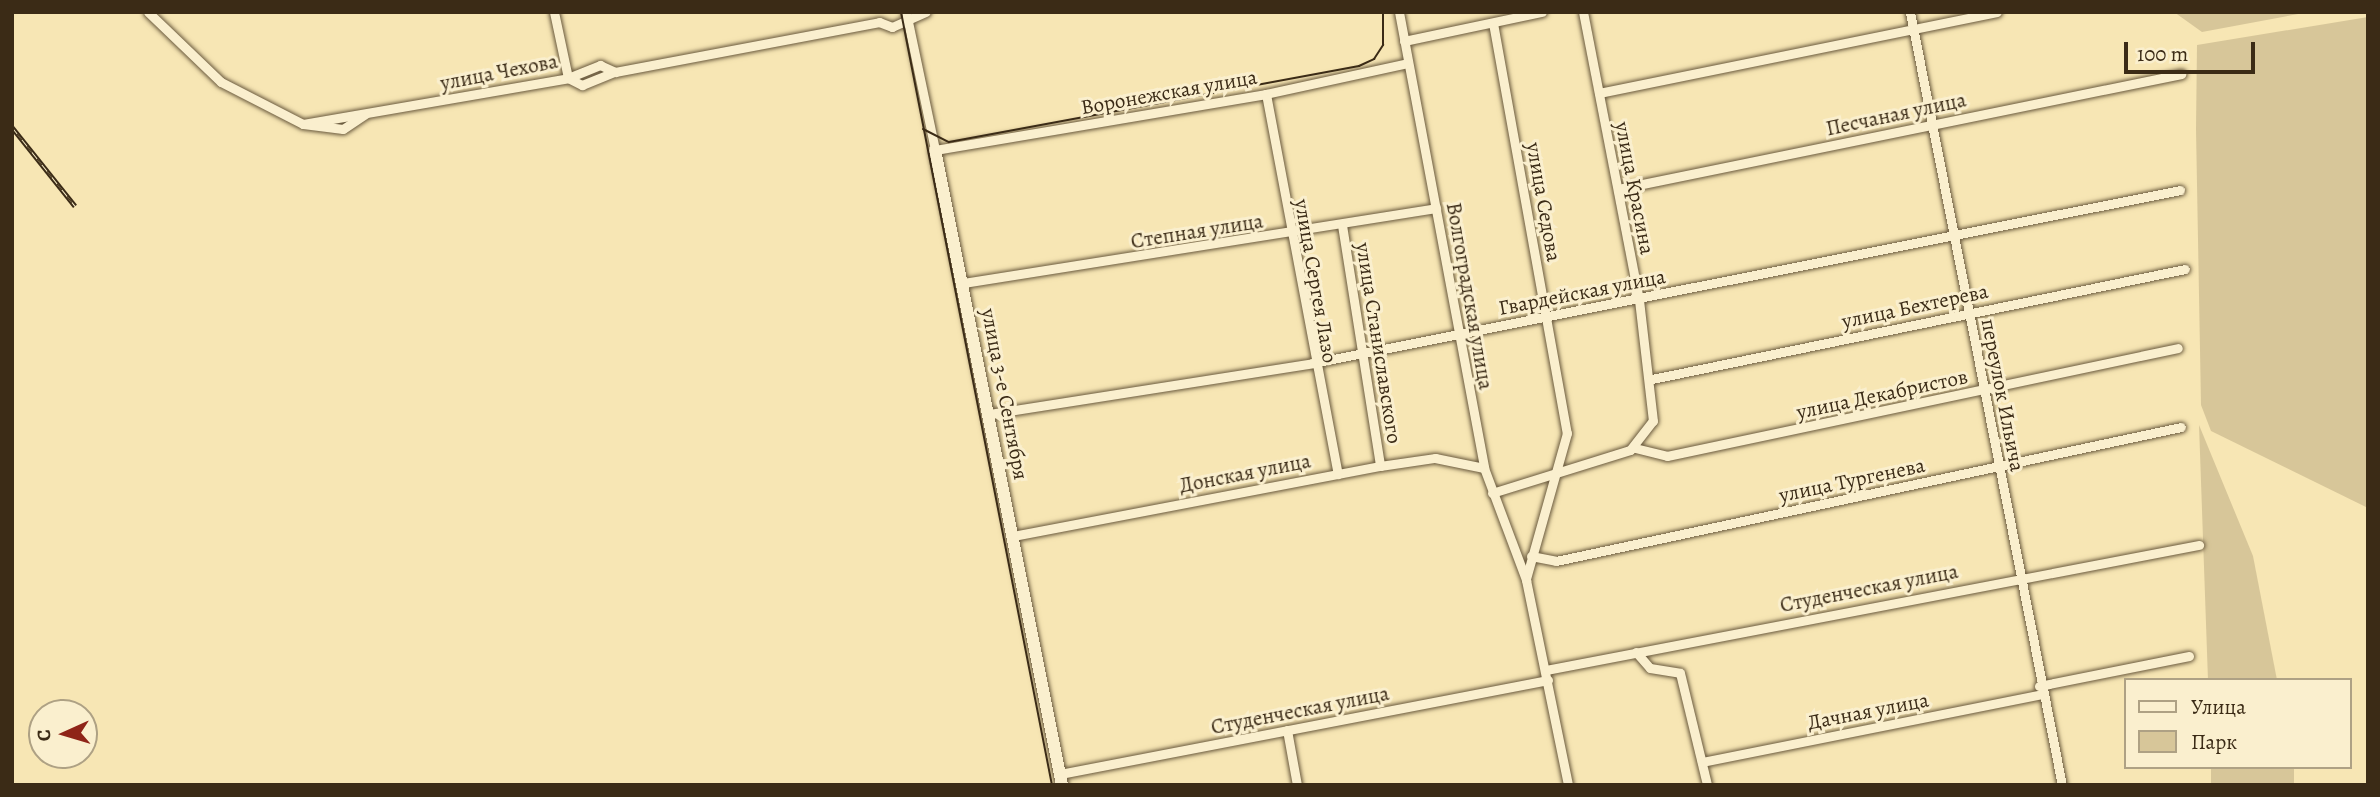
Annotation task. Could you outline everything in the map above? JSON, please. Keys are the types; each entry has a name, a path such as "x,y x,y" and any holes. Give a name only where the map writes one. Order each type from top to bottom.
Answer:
{"street":[{"path":"148,12 222,82 303,124 343,129 365,114"},
{"path":"554,12 568,78 582,85 615,72"},
{"name":"улица Чехова","path":"303,124 568,78 600,65 615,72 926,12"},
{"name":"Волгоградская улица","path":"1399,12 1484,468 1526,580 1568,785"},
{"path":"1404,41 1542,12"},
{"name":"улица Красина","path":"1583,12 1652,379 1654,413 1634,448"},
{"name":"переулок Ильича","path":"1910,12 2040,690 2062,785"},
{"path":"1599,93 1997,12"},
{"name":"улица 3-е Сентября","path":"907,16 1061,779"},
{"name":"улица Седова","path":"1493,23 1567,433 1561,470"},
{"name":"Воронежская улица","path":"935,150 1266,94 1408,63"},
{"name":"Песчаная улица","path":"1618,189 2181,74"},
{"name":"улица Сергея Лазо","path":"1266,94 1313,363 1338,474"},
{"name":"Гвардейская улица","path":"989,414 1313,363 2180,190"},
{"name":"Степная улица","path":"963,283 1289,234 1436,208"},
{"name":"улица Станиславского","path":"1342,225 1380,466"},
{"name":"улица Бехтерева","path":"1652,379 2185,269"},
{"name":"улица Декабристов","path":"1634,448 1667,456 2178,348"},
{"name":"улица Тургенева","path":"1531,556 1556,561 2181,426"},
{"path":"1492,493 1634,448"},
{"name":"Донская улица","path":"1013,536 1380,466 1435,458 1484,468"},
{"name":"Волгоградская улица","path":"1526,580 1531,556 1561,470"},
{"name":"Студенческая улица","path":"1545,670 2018,577 2199,545"},
{"path":"1636,652 1650,668 1680,673 1707,785"},
{"name":"Дачная улица","path":"1702,762 2189,656"},
{"name":"Студенческая улица","path":"1061,779 1287,730 1548,680"},
{"path":"1287,730 1297,785"}],"green space":[{"path":"2174,12 2309,12 2202,32"},
{"path":"2368,17 2368,508 2211,431 2201,405 2196,129 2197,45"},
{"path":"2199,425 2253,556 2277,678 2208,678"},
{"path":"2211,769 2294,769 2294,785 2211,785"}],"tram line":[{"path":"901,12 1052,785"},
{"path":"923,129 949,142 1359,66 1374,59 1383,45 1383,12"}],"railway":[{"path":"12,127 75,206"}]}
